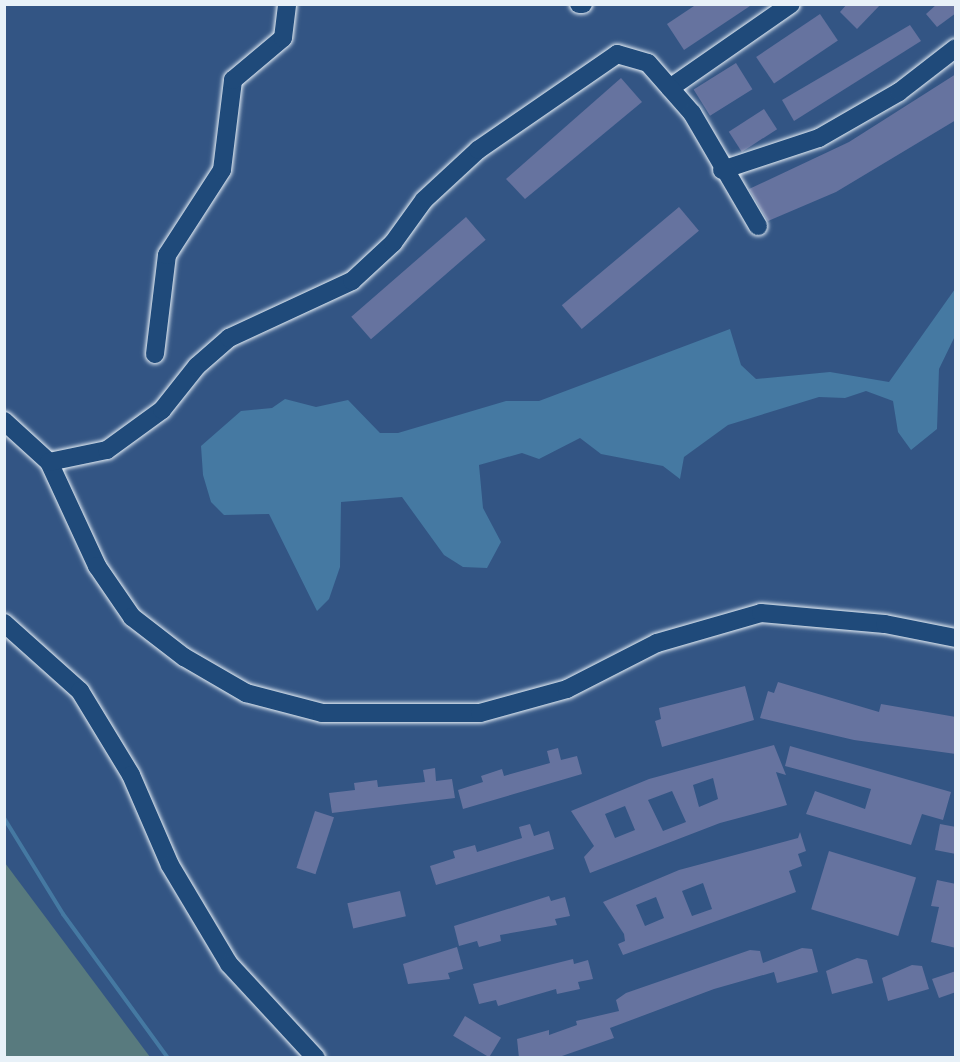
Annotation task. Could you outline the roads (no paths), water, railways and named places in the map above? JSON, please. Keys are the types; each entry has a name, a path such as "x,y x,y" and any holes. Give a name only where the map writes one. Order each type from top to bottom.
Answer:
{"street":[{"path":"154,354 167,255 222,170 233,80 283,38 287,4"},
{"path":"670,88 790,4"},
{"path":"722,170 819,138 899,92 956,48"},
{"path":"49,462 106,450 162,410 197,366 229,338 352,281 393,243 424,200 478,150 617,54 648,63 692,113 722,170 758,226"},
{"path":"4,422 49,462 97,566 132,617 184,657 246,693 322,714 480,713 567,689 657,643 761,613 885,624 956,638"},
{"path":"4,623 80,690 127,766 170,866 229,964 316,1058"}],"water":[{"path":"955,289 955,336 939,369 937,429 911,450 898,432 893,401 866,391 845,398 819,397 728,425 684,457 680,479 663,466 601,454 580,438 539,459 522,453 479,465 483,508 501,542 487,568 463,567 444,555 402,497 341,502 340,567 329,599 317,611 269,514 224,515 211,502 203,475 201,446 241,411 272,408 285,399 316,407 348,400 380,433 398,433 506,401 539,401 730,329 741,365 756,379 830,372 889,382"}],"waterway":[{"path":"4,818 63,914 168,1058"}]}
